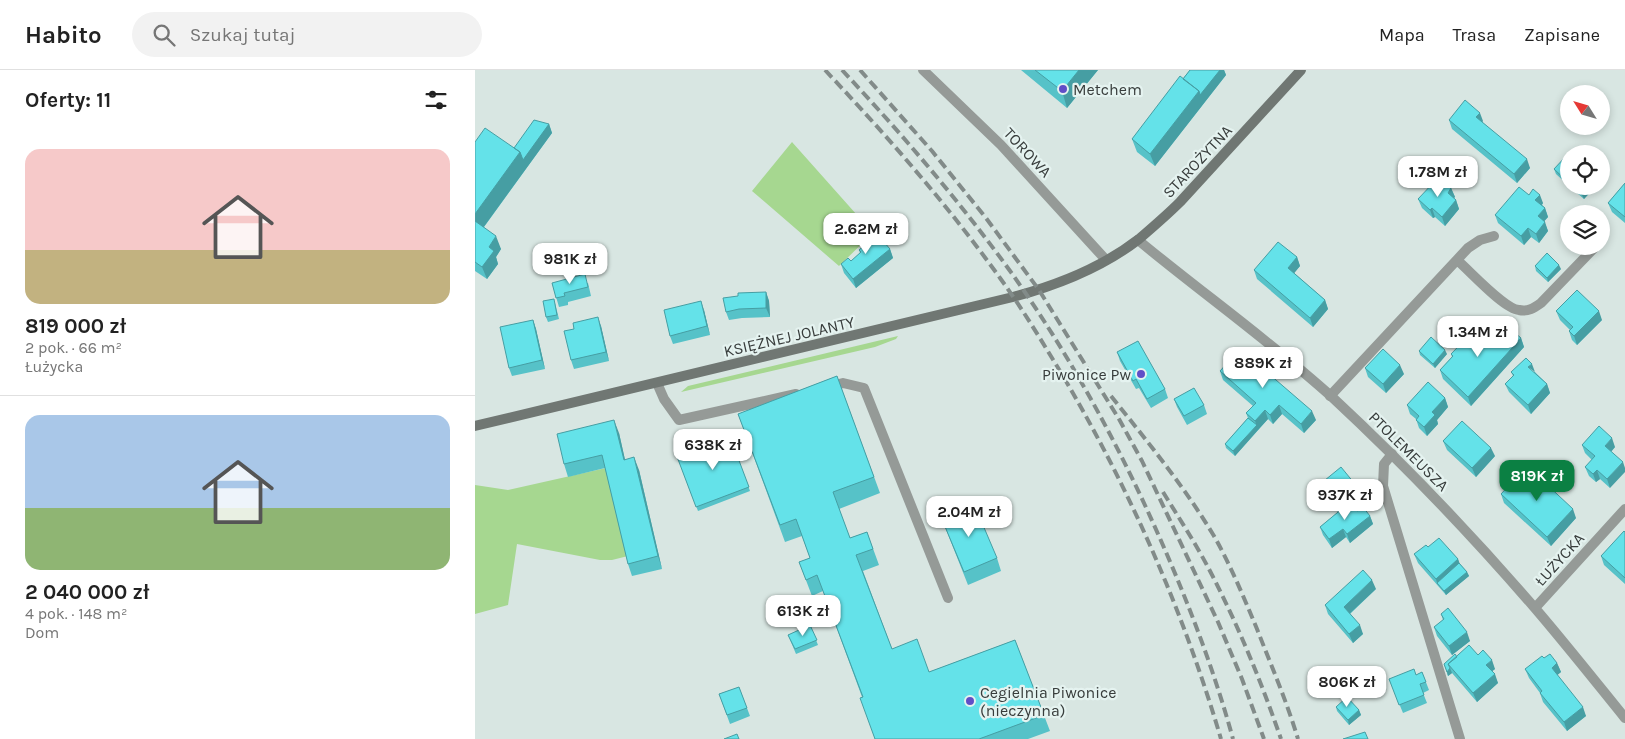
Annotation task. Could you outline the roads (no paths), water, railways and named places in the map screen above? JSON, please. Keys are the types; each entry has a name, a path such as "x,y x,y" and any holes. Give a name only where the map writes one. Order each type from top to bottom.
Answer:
{"street":[{"name":"TOROWA","path":"923,70 1017,161 1106,260"},
{"name":"STAROŻYTNA","path":"1106,260 1138,240 1180,202 1301,70"},
{"path":"1330,396 1467,248 1480,240 1494,236"},
{"name":"PTOLEMEUSZA","path":"1138,240 1281,354 1330,396 1392,454 1466,531 1535,608 1625,718"},
{"path":"1457,260 1507,306 1518,310 1531,310 1541,303 1587,255"},
{"name":"KSIĘŻNEJ JOLANTY","path":"475,426 1019,296 1072,277 1106,260"},
{"path":"657,383 664,399 679,420 843,383 864,388 948,598"},
{"path":"1392,454 1384,464 1383,486 1460,739"},
{"name":"ŁUŻYCKA","path":"1535,608 1625,509"},
{"path":"1610,700 1625,702"}],"railway":[{"path":"825,70 894,145 938,197 1008,289 1060,371 1109,459 1152,550 1190,643 1221,739"},
{"path":"842,70 909,144 973,222 1013,275 1071,365 1107,428 1139,492 1165,551 1207,657 1233,739"},
{"path":"860,70 932,151 986,218 1039,290 1119,419 1142,461 1218,622 1264,739"},
{"path":"1111,396 1178,482 1220,547 1257,629 1284,697 1298,739"},
{"path":"1163,492 1205,561 1220,591 1257,675 1281,739"}],"place":[{"name":"Metchem","path":"1063,89"},
{"name":"Piwonice Pw","path":"1141,374"},
{"name":"Cegielnia Piwonice (nieczynna)","path":"970,701"}]}
